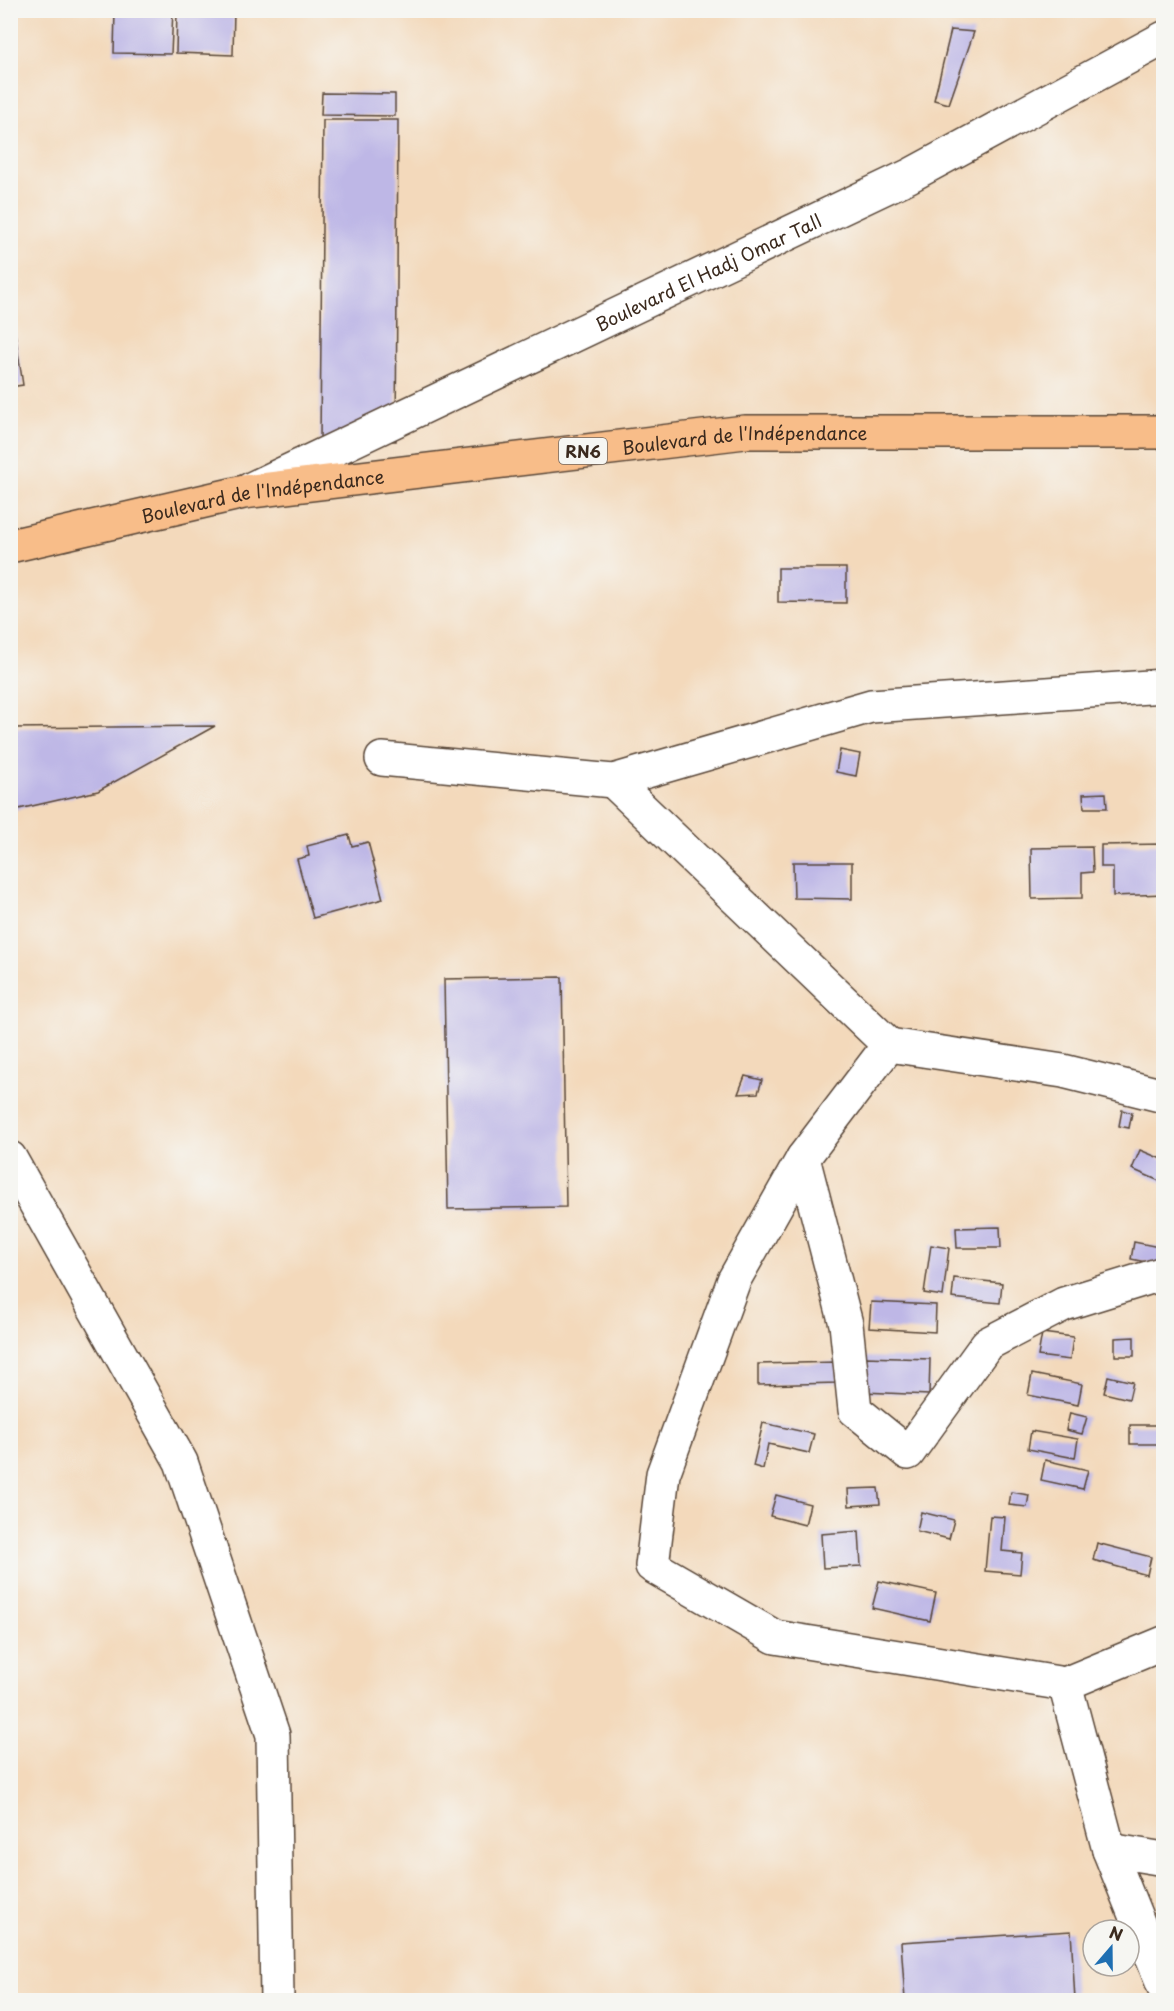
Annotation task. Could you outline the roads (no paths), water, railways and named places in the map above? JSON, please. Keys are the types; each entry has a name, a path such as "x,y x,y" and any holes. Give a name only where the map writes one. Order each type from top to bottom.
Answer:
{"highway":[{"name":"Boulevard de l'Indépendance","path":"10,546 244,492 745,432 1164,432"}],"street":[{"name":"Boulevard El Hadj Omar Tall","path":"244,492 909,176 1164,38"},
{"path":"382,759 613,781 871,706 1164,686"},
{"path":"613,781 889,1045 1063,1071 1164,1096"},
{"path":"889,1045 803,1158 730,1291 663,1474 652,1566 775,1637 1065,1684 1164,1643"},
{"path":"10,1158 180,1462 273,1735 277,2001"},
{"path":"803,1158 846,1324 855,1410 909,1453 987,1344 1064,1304 1164,1273"},
{"path":"1065,1684 1109,1850 1164,1987"},
{"path":"1109,1850 1164,1859"}]}
